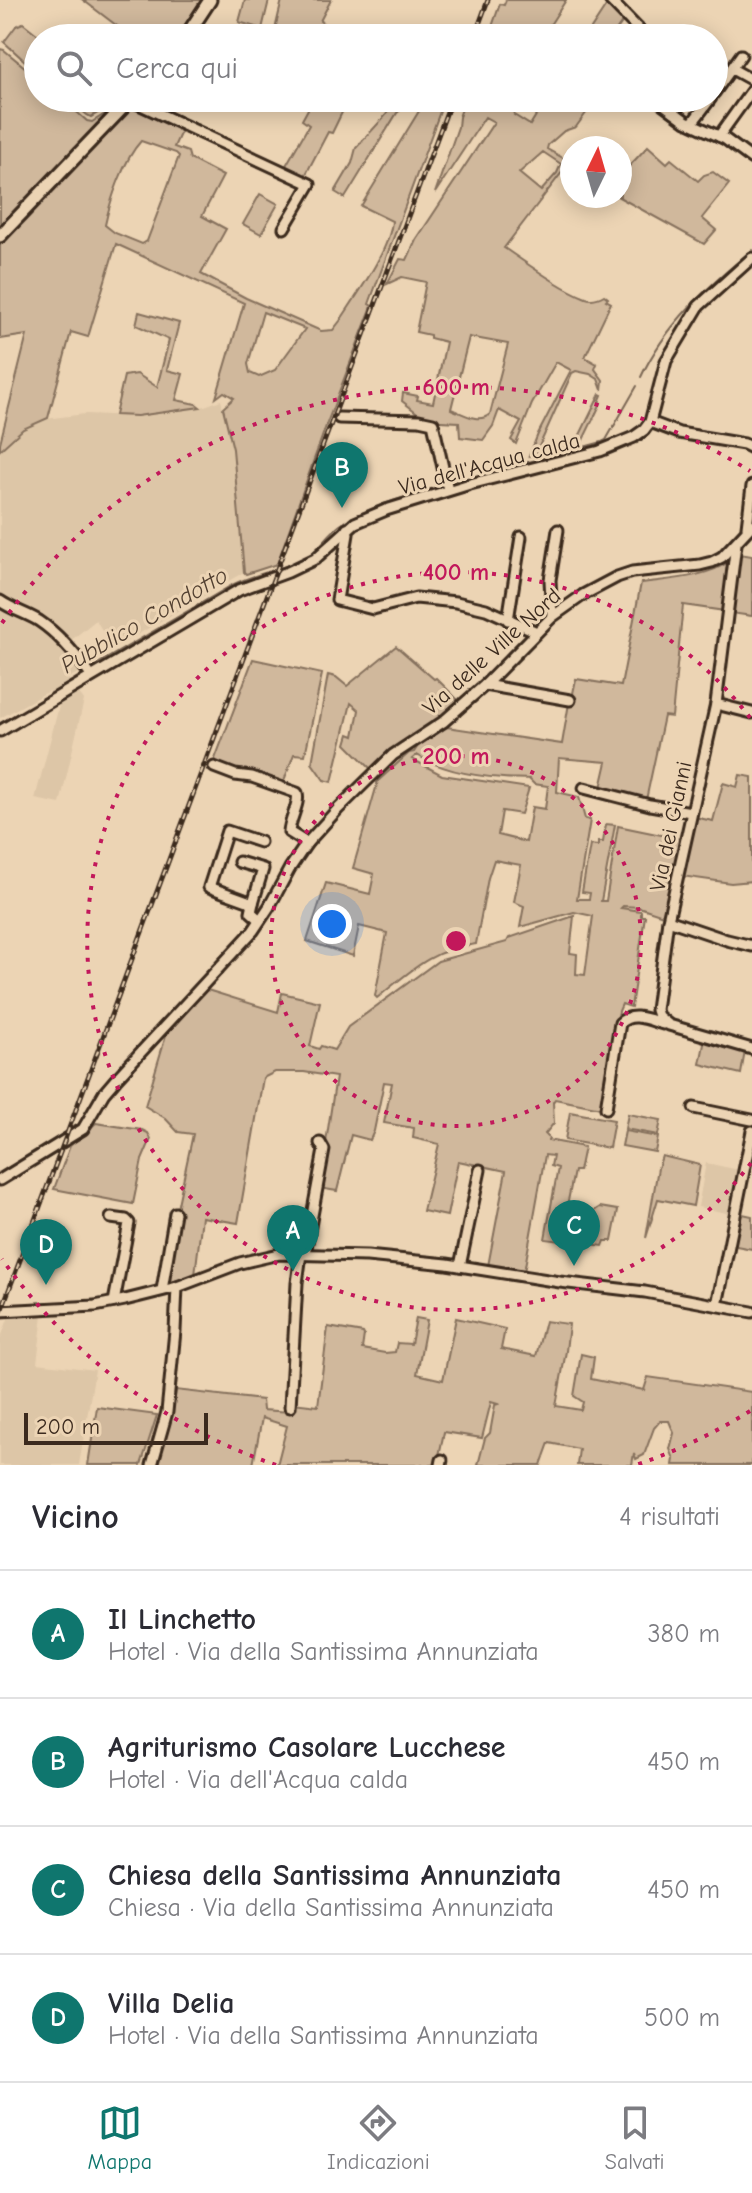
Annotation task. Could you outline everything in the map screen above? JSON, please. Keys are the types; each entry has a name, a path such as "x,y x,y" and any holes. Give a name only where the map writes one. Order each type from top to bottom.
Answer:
{"main road":[{"path":"196,24 210,0"},
{"path":"0,236 119,112"}],"street":[{"path":"610,0 633,24"},
{"path":"728,74 741,55"},
{"path":"732,69 752,80"},
{"path":"719,136 752,90"},
{"path":"158,112 310,184 284,228"},
{"path":"675,112 719,136 752,159"},
{"path":"692,123 700,112"},
{"path":"752,258 699,306 666,361 650,422 679,433 752,448"},
{"path":"339,418 433,423 446,485"},
{"name":"Via dell'Acqua calda","path":"0,731 39,710 88,672 239,590 315,560 355,523 446,485 600,451 634,437 650,422"},
{"path":"750,526 752,486"},
{"name":"Via delle Ville Nord","path":"0,1180 83,1129 104,1093 260,920 307,843 393,755 443,722 485,685 552,617 583,595 632,572 700,565 722,557 750,526"},
{"path":"347,529 337,600 373,609 416,598 456,602 486,609 537,632"},
{"path":"552,617 550,580 558,530"},
{"path":"508,620 521,537"},
{"name":"Via dei Gianni","path":"669,1025 658,1016 656,1010 668,920 716,704 736,544"},
{"path":"0,601 43,624 74,653 88,672"},
{"path":"485,685 570,700"},
{"path":"716,704 752,713"},
{"path":"214,767 297,793 299,801 290,819 289,832 307,843"},
{"path":"584,788 691,812"},
{"path":"253,903 209,887 227,831 260,842"},
{"path":"239,862 263,869 251,912 260,920"},
{"path":"668,920 752,946"},
{"path":"606,1108 620,1023 624,1019 630,1017 669,1025 752,1049"},
{"path":"694,1108 752,1120"},
{"path":"717,1305 752,1131"},
{"path":"290,1407 297,1283 324,1150 320,1143"},
{"path":"460,1266 480,1170"},
{"path":"162,1290 175,1213"},
{"path":"111,1218 129,1223 116,1302"},
{"path":"116,1302 133,1224"},
{"path":"0,1311 95,1306 177,1287 240,1263 279,1254 303,1254 367,1256 460,1266 645,1292 752,1312"},
{"path":"152,1465 167,1412 177,1287"}],"shaded area":[{"path":"83,0 206,0 190,24 115,24"},
{"path":"245,0 269,0 263,24 239,22"},
{"path":"282,0 331,0 320,21 324,24 276,24"},
{"path":"506,0 566,0 551,24 493,24 500,4 504,5"},
{"path":"608,3 623,21 621,24 594,24"},
{"path":"24,24 24,60 4,42 16,26"},
{"path":"0,49 24,66 24,112 77,112 92,122 113,112 0,230"},
{"path":"83,112 99,112 91,117"},
{"path":"123,112 144,112 183,127 174,147 188,152 190,159 223,176 202,216 226,229 201,274 321,331 333,330 340,321 371,272 390,233 392,221 361,206 418,112 440,112 277,564 246,574 244,572 233,449 223,408 234,398 224,392 216,398 244,303 116,244 88,337 71,332 48,418 23,429 0,450 27,335 0,339 0,241","holes":["141,141 179,156 147,241 142,244 115,233 105,225 123,169","263,312 305,329 275,370 259,377 250,373 248,364"]},
{"path":"306,112 342,112 304,178 284,169 309,125 302,120"},
{"path":"388,112 398,112 345,198 335,192 352,163 356,148"},
{"path":"461,112 516,112 514,115 530,125 538,112 587,112 576,127 564,131 548,145 547,149 560,156 560,163 543,152 519,173 541,191 560,166 560,175 504,248 576,294 591,299 604,295 611,303 585,357 597,364 595,369 603,380 602,390 598,379 590,374 572,373 537,451 576,443 600,394 601,403 582,442 566,449 529,456 571,370 556,362 532,404 516,444 511,440 521,422 499,410 483,440 460,437 459,422 422,420 402,401 403,393 433,403 446,342 416,332 426,282 402,277 387,284 400,259 407,260 416,240 494,122 485,117 435,193","holes":["469,337 508,344 490,414 481,418 471,417 451,409"]},
{"path":"648,146 667,163 671,159 698,181 713,172 729,184 702,218 716,230 704,244 632,204 632,163"},
{"path":"260,194 278,204 261,234 243,224"},
{"path":"139,312 179,323 167,370 183,374 176,400 200,407 137,416 115,415 124,376 137,374 157,387 169,340 136,325"},
{"path":"221,400 233,449 244,572 113,649 96,620 69,642 88,668 68,678 84,700 60,804 35,799 59,706 49,691 0,718 0,450 23,429 45,419 85,414 137,416 202,407"},
{"path":"740,554 752,556 752,616 731,613"},
{"path":"732,560 725,611 683,605 672,717 664,716 646,800 601,788 607,762 559,758 557,792 579,797 585,819 590,820 577,899 589,899 590,893 582,892 590,845 598,846 598,842 603,842 606,824 615,825 601,901 606,901 618,826 681,839 666,916 639,907 621,908 641,911 641,916 645,916 631,1007 622,1004 619,1011 601,1108 555,1099 553,1102 554,1123 545,1134 548,1140 584,1147 579,1171 574,1171 560,1241 545,1239 558,1168 551,1166 553,1156 545,1155 524,1272 488,1266 506,1171 458,1161 447,1216 423,1211 439,1144 413,1138 414,1128 384,1123 392,1083 384,1082 370,1140 351,1135 337,1191 319,1188 336,1077 275,1072 263,1078 238,1223 202,1217 195,1275 166,1286 177,1209 193,1134 178,1132 165,1118 145,1106 166,1035 204,989 278,1012 282,993 320,1002 310,1046 334,1050 348,1027 438,961 507,942 509,938 574,916 570,953 577,954 576,974 585,975 593,916 574,912 520,927 524,906 514,902 521,865 494,860 476,944 434,956 377,998 387,933 359,926 353,956 307,941 326,883 370,894 374,874 353,868 378,781 409,753 447,727 562,744 576,679 621,686 641,583 688,577","holes":["417,755 458,772 529,779 534,784 548,786 545,809 532,807 526,842 498,835 502,811 521,814 529,788 442,775 412,759"]},
{"path":"396,646 459,701 433,725 389,752 371,769 346,744 349,734 354,736 359,710 351,703 332,782 324,780 312,763 328,675 347,686"},
{"path":"253,659 322,674 305,755 294,754 282,786 219,765 215,759"},
{"path":"740,775 752,777 752,881 731,883 681,876 694,817 713,821 723,783 737,787"},
{"path":"705,1039 745,1051 741,1074 700,1064"},
{"path":"570,1112 614,1120 609,1148 565,1140"},
{"path":"628,1114 661,1120 658,1135 625,1129"},
{"path":"96,1123 142,1130 151,1139 142,1160 133,1204 54,1189 70,1146"},
{"path":"625,1131 658,1137 655,1152 622,1146"},
{"path":"662,1156 700,1165 693,1206 658,1199 646,1238 658,1168"},
{"path":"706,1163 739,1170 731,1214 698,1207"},
{"path":"600,1207 618,1210 612,1241 605,1241 603,1246 576,1242 582,1213 591,1213"},
{"path":"738,1213 752,1216 752,1249 731,1245"},
{"path":"10,1314 43,1315 37,1363 95,1370 79,1465 0,1465 0,1340"},
{"path":"416,1318 427,1320 417,1374 443,1380 456,1318 505,1329 501,1349 536,1356 545,1321 569,1324 556,1406 581,1410 583,1402 574,1396 581,1354 594,1357 591,1379 644,1390 648,1377 752,1392 752,1465 673,1465 670,1449 674,1433 669,1421 660,1421 654,1428 644,1455 636,1459 634,1453 632,1465 577,1465 579,1449 549,1443 541,1465 478,1465 485,1438 490,1433 495,1405 498,1404 491,1402 482,1438 444,1432 437,1465 277,1465 287,1426 262,1418 253,1465 158,1465 176,1390 262,1400 263,1410 290,1412 293,1403 318,1406 328,1327 363,1333 362,1349 395,1352 397,1343 411,1344"},
{"path":"97,1407 157,1415 141,1465 88,1465"}],"waterway":[{"name":"Pubblico Condotto","path":"641,377 675,323 752,250"},
{"name":"Pubblico Condotto","path":"451,483 606,440 637,386"},
{"name":"Pubblico Condotto","path":"89,669 232,585 302,560 337,527 354,517 441,486"},
{"name":"Pubblico Condotto","path":"0,723 84,673"}],"railway":[{"path":"479,24 488,0"},
{"path":"0,1314 447,112"}],"place":[{"name":"Agriturismo Casolare Lucchese","path":"342,508"},
{"name":"Chiesa della Santissima Annunziata","path":"574,1266"},
{"name":"Il Linchetto","path":"293,1271"},
{"name":"Villa Delia","path":"46,1285"}]}
